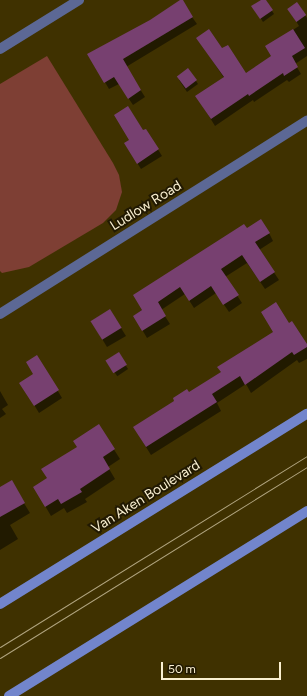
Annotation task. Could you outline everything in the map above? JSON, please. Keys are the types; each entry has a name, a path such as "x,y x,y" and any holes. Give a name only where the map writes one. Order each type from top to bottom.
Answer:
{"main road":[{"name":"Van Aken Boulevard","path":"0,604 307,414"},
{"path":"9,696 307,511"}],"street":[{"path":"0,49 79,0"},
{"name":"Ludlow Road","path":"0,314 307,121"}],"shaded area":[{"path":"47,56 113,163 119,175 122,192 116,210 103,223 29,267 2,273 0,271 0,84"}],"building":[{"path":"180,0 183,0 193,17 123,59 141,90 128,99 114,77 104,83 87,54 150,20"},
{"path":"261,0 266,0 273,10 260,19 251,6"},
{"path":"297,2 306,15 296,22 287,9"},
{"path":"209,29 222,48 228,45 246,73 271,56 265,46 293,29 305,48 292,56 298,67 284,76 283,73 211,119 195,96 224,77 196,38"},
{"path":"188,68 197,80 186,88 177,76"},
{"path":"128,106 143,130 146,129 159,149 137,164 124,143 129,140 114,115"},
{"path":"261,219 270,233 255,242 275,272 260,282 242,255 221,269 239,295 223,305 211,286 189,301 180,287 158,302 166,316 142,331 133,316 142,310 133,295 244,224 247,228"},
{"path":"276,302 289,323 292,321 307,344 307,347 294,355 292,352 245,385 240,376 212,394 217,402 146,447 133,427 174,401 173,398 187,389 189,392 221,372 217,367 273,332 261,312"},
{"path":"110,309 122,328 102,340 90,321"},
{"path":"119,352 127,365 113,373 105,360"},
{"path":"37,355 59,390 34,406 19,383 33,374 26,362"},
{"path":"99,424 115,449 103,457 110,469 80,489 82,492 61,504 58,499 45,507 33,487 47,478 41,469 77,447 73,441"},
{"path":"12,480 25,503 0,517 0,487"}],"tram line":[{"path":"0,647 307,456"},
{"path":"0,658 307,467"}]}
